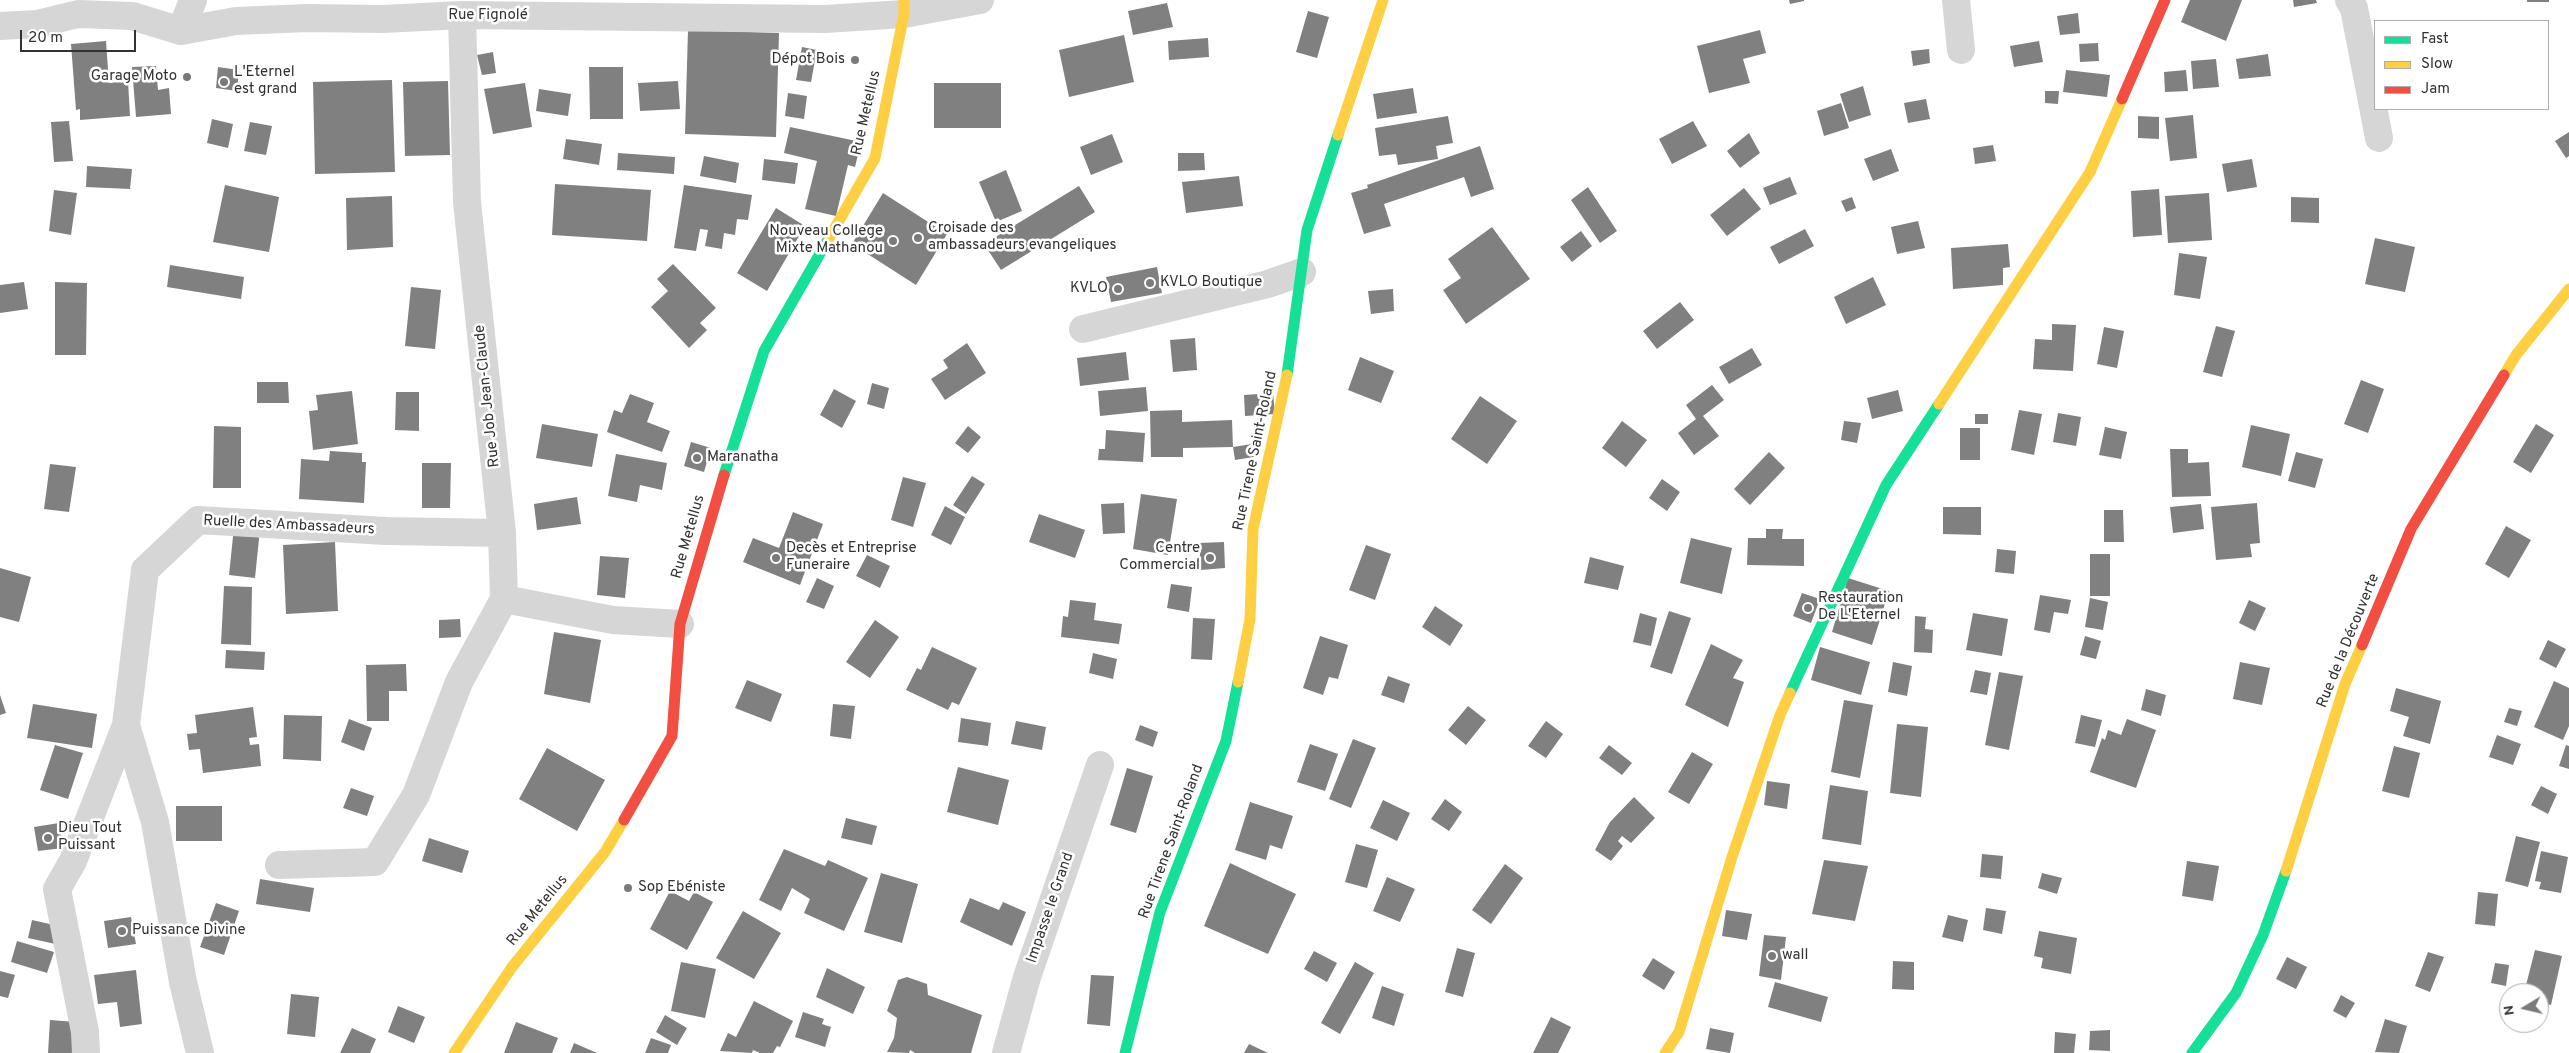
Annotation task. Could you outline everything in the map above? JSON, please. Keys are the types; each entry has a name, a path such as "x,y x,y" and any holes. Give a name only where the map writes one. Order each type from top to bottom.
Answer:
{"street":[{"path":"181,31 193,0"},
{"name":"Rue Fignolé","path":"0,26 37,24 78,14 132,16 181,31 236,21 307,18 383,19 597,9 825,19 904,7 980,0"},
{"name":"Rue Tirene Saint-Roland","path":"1125,1053 1160,912 1226,741 1250,619 1253,529 1286,381 1307,230 1384,0"},
{"path":"1956,0 1962,50"},
{"path":"1665,1053 1679,1032 1732,857 1780,715 1886,485 2090,172 2165,0"},
{"path":"2348,0 2354,8 2379,138"},
{"name":"Rue Metellus","path":"454,1053 512,966 605,852 672,736 680,624 710,517 764,351 875,158 904,7"},
{"name":"Rue Job Jean-Claude","path":"462,15 467,202 502,533 504,599"},
{"path":"1083,329 1268,284 1302,272"},
{"name":"Rue de la Découverte","path":"2192,1053 2236,992 2263,935 2303,822 2345,684 2412,529 2516,355 2569,289"},
{"name":"Ruelle des Ambassadeurs","path":"86,1053 85,1032 57,889 73,861 126,725 145,570 198,520 386,531 502,533"},
{"path":"279,865 375,862 416,795 459,682 504,599 613,620 680,624"},
{"path":"126,725 154,822 182,982 200,1053"},
{"name":"Impasse le Grand","path":"1006,1053 1028,977 1100,764"}],"building":[{"path":"1789,0 1804,0 1804,1 1790,4"},
{"path":"2190,0 2242,0 2226,41 2181,22"},
{"path":"2293,0 2316,0 2317,3 2294,7"},
{"path":"2527,0 2549,0 2549,2 2527,2"},
{"path":"1167,3 1173,27 1133,35 1128,11"},
{"path":"1308,11 1329,17 1317,58 1296,52"},
{"path":"2078,13 2080,33 2060,35 2057,16"},
{"path":"688,30 779,33 776,137 685,134"},
{"path":"1760,30 1766,53 1743,59 1750,83 1709,93 1697,46"},
{"path":"1124,35 1134,82 1069,97 1059,50"},
{"path":"1208,38 1209,57 1169,60 1168,41"},
{"path":"106,41 109,83 128,81 130,116 80,120 80,109 76,110 71,44"},
{"path":"2039,41 2043,62 2014,67 2010,46"},
{"path":"2098,43 2099,61 2080,62 2079,44"},
{"path":"802,47 817,50 811,82 796,80"},
{"path":"1929,49 1930,63 1913,66 1911,51"},
{"path":"493,52 496,73 482,75 477,55"},
{"path":"2268,54 2271,76 2239,79 2236,59"},
{"path":"2216,59 2219,87 2193,89 2191,61"},
{"path":"156,66 158,90 169,88 171,114 136,117 132,67"},
{"path":"218,67 239,70 237,91 216,88"},
{"path":"589,67 623,67 623,119 590,119"},
{"path":"2066,70 2110,75 2107,97 2063,92"},
{"path":"2186,70 2188,91 2165,92 2164,72"},
{"path":"392,80 395,172 315,174 313,82"},
{"path":"448,81 450,155 405,156 403,82"},
{"path":"678,81 680,109 640,111 638,83"},
{"path":"525,83 532,127 493,134 484,89"},
{"path":"934,83 1001,83 1001,128 934,128"},
{"path":"1863,86 1871,115 1849,122 1840,94"},
{"path":"1413,88 1417,113 1377,119 1373,94"},
{"path":"539,89 571,94 568,116 536,111"},
{"path":"2045,91 2059,91 2058,104 2045,103"},
{"path":"788,93 807,96 804,119 785,116"},
{"path":"1926,99 1930,119 1908,123 1904,103"},
{"path":"1841,103 1849,128 1824,136 1817,111"},
{"path":"2193,115 2197,158 2170,161 2165,118"},
{"path":"1448,116 1453,143 1436,146 1438,159 1398,165 1396,154 1379,156 1375,128"},
{"path":"2138,116 2159,117 2159,139 2138,138"},
{"path":"212,119 233,124 228,148 207,143"},
{"path":"69,121 73,161 54,162 51,122"},
{"path":"1693,121 1707,146 1672,164 1659,139"},
{"path":"250,122 272,126 266,155 244,151"},
{"path":"790,127 861,142 855,167 848,165 836,216 805,209 817,161 784,153"},
{"path":"2569,132 2569,156 2566,158 2555,141"},
{"path":"1749,133 1760,153 1740,168 1727,151"},
{"path":"1112,134 1123,162 1091,175 1080,147"},
{"path":"566,139 602,144 599,165 563,159"},
{"path":"1993,145 1996,161 1975,164 1973,148"},
{"path":"1480,146 1494,189 1471,197 1464,177 1384,204 1391,226 1364,234 1351,193 1368,188 1367,185"},
{"path":"1891,149 1899,171 1873,181 1864,159"},
{"path":"618,153 675,157 674,174 617,170"},
{"path":"1178,153 1204,153 1205,170 1178,171"},
{"path":"704,156 739,163 736,183 700,176"},
{"path":"764,159 798,163 795,184 762,180"},
{"path":"2252,159 2257,187 2227,192 2222,164"},
{"path":"87,166 132,169 130,189 86,187"},
{"path":"1006,170 1022,211 996,222 979,182"},
{"path":"1239,176 1243,206 1186,213 1182,182"},
{"path":"1790,177 1797,194 1770,205 1763,188"},
{"path":"555,184 651,190 647,241 552,235"},
{"path":"225,185 279,197 269,252 213,242"},
{"path":"684,185 752,195 748,220 737,219 735,235 724,233 722,249 705,246 708,230 700,229 696,251 674,248"},
{"path":"1079,186 1095,212 1001,270 984,244"},
{"path":"1588,187 1617,231 1600,243 1571,200"},
{"path":"1744,188 1761,209 1727,236 1710,215"},
{"path":"2159,189 2162,235 2133,237 2131,191"},
{"path":"54,190 77,193 71,235 49,231"},
{"path":"883,193 947,234 916,285 852,244"},
{"path":"2209,193 2212,240 2168,243 2165,196"},
{"path":"392,196 393,247 347,250 346,198"},
{"path":"1852,197 1856,208 1846,212 1841,201"},
{"path":"2291,197 2319,198 2319,223 2291,222"},
{"path":"776,208 805,226 767,291 737,273"},
{"path":"1918,221 1925,248 1897,254 1891,227"},
{"path":"1492,227 1530,279 1466,324 1443,290 1461,278 1448,259"},
{"path":"1805,229 1814,246 1779,264 1770,247"},
{"path":"1581,231 1592,246 1572,262 1560,247"},
{"path":"2375,238 2415,247 2405,292 2365,284"},
{"path":"2008,244 2010,267 2003,268 2003,285 1953,289 1951,248"},
{"path":"2179,253 2207,257 2200,299 2174,295"},
{"path":"673,264 716,308 700,323 707,330 689,348 651,307 668,291 657,279"},
{"path":"170,265 244,277 241,299 167,287"},
{"path":"1157,267 1162,293 1111,302 1106,277"},
{"path":"1873,277 1886,305 1846,324 1834,297"},
{"path":"24,282 28,309 0,313 0,285"},
{"path":"55,282 87,283 86,355 55,355"},
{"path":"411,287 441,290 435,349 405,346"},
{"path":"1393,289 1394,311 1371,314 1368,291"},
{"path":"1680,302 1694,320 1657,349 1643,331"},
{"path":"2052,324 2076,325 2073,371 2033,369 2035,339 2052,340"},
{"path":"2216,326 2235,331 2222,377 2203,372"},
{"path":"2104,327 2124,331 2117,368 2097,364"},
{"path":"1195,338 1197,370 1173,372 1170,340"},
{"path":"967,343 986,373 945,400 931,379 948,368 943,360"},
{"path":"1752,348 1762,365 1729,384 1719,367"},
{"path":"1126,352 1129,380 1080,386 1077,358"},
{"path":"1360,357 1394,371 1381,403 1348,390"},
{"path":"2361,380 2384,389 2368,433 2344,424"},
{"path":"257,382 288,382 289,403 257,403"},
{"path":"872,383 889,388 884,409 867,404"},
{"path":"1712,385 1724,400 1703,416 1719,436 1694,455 1678,433 1696,419 1686,405"},
{"path":"1146,387 1148,411 1100,416 1098,391"},
{"path":"834,389 856,401 842,428 820,415"},
{"path":"1898,390 1903,411 1872,419 1867,398"},
{"path":"352,391 358,444 313,450 309,411 318,410 316,395"},
{"path":"396,392 419,392 419,431 395,430"},
{"path":"1273,393 1275,414 1245,416 1244,395"},
{"path":"630,394 654,403 647,422 670,431 662,452 607,432 614,410 622,413"},
{"path":"1480,396 1517,421 1487,464 1451,439"},
{"path":"1182,410 1182,422 1232,420 1233,447 1183,448 1183,457 1151,457 1150,411"},
{"path":"2019,410 2042,414 2034,455 2011,450"},
{"path":"2058,413 2081,417 2076,446 2053,442"},
{"path":"1975,414 1988,414 1988,424 1975,424"},
{"path":"1622,421 1647,440 1626,467 1602,448"},
{"path":"1844,421 1861,423 1857,443 1841,440"},
{"path":"542,424 598,434 592,467 536,458"},
{"path":"2536,424 2554,435 2531,473 2513,462"},
{"path":"2251,425 2290,434 2281,476 2242,467"},
{"path":"214,426 241,427 241,488 213,488"},
{"path":"968,426 981,437 968,453 955,443"},
{"path":"2105,427 2127,432 2121,459 2099,455"},
{"path":"1960,428 1980,428 1980,460 1960,460"},
{"path":"1106,430 1145,433 1143,462 1098,460 1099,449 1105,449"},
{"path":"691,442 711,448 704,472 684,466"},
{"path":"1258,443 1260,456 1235,460 1233,447"},
{"path":"2170,449 2188,449 2188,463 2209,462 2211,496 2172,497"},
{"path":"330,451 362,453 362,462 366,462 364,503 299,499 301,459 329,461"},
{"path":"1769,452 1785,468 1750,505 1734,489"},
{"path":"2296,452 2323,459 2315,488 2288,481"},
{"path":"616,454 667,463 662,490 640,485 637,502 608,496"},
{"path":"422,463 451,463 450,508 422,508"},
{"path":"50,464 76,467 69,512 44,509"},
{"path":"972,476 985,484 966,514 953,505"},
{"path":"903,477 926,483 913,527 891,520"},
{"path":"1662,479 1680,492 1667,511 1649,498"},
{"path":"1141,494 1177,499 1168,555 1133,549"},
{"path":"577,497 581,524 537,530 534,504"},
{"path":"1124,503 1125,533 1103,534 1101,504"},
{"path":"2257,503 2260,543 2250,544 2252,557 2216,560 2211,507"},
{"path":"2201,504 2204,529 2173,533 2170,507"},
{"path":"945,506 965,517 951,545 931,535"},
{"path":"1943,507 1981,507 1981,535 1943,534"},
{"path":"2104,510 2123,510 2124,542 2104,542"},
{"path":"793,512 823,524 800,585 743,562 753,538 779,548"},
{"path":"1039,514 1085,530 1075,558 1029,542"},
{"path":"2506,526 2531,540 2509,578 2485,564"},
{"path":"234,527 260,529 255,578 229,575"},
{"path":"1766,529 1783,529 1782,539 1804,539 1804,566 1747,565 1748,538 1766,538"},
{"path":"1691,538 1732,548 1722,594 1680,583"},
{"path":"335,542 338,611 286,614 283,545"},
{"path":"1224,542 1225,568 1201,570 1199,543"},
{"path":"1366,545 1391,554 1375,600 1349,590"},
{"path":"1997,549 2016,551 2014,574 1995,572"},
{"path":"2090,554 2110,554 2110,596 2090,596"},
{"path":"867,555 890,566 880,588 856,576"},
{"path":"600,556 629,558 625,598 597,595"},
{"path":"1590,557 1624,566 1618,590 1584,583"},
{"path":"0,568 31,577 19,622 0,617"},
{"path":"817,578 834,586 824,609 806,602"},
{"path":"1848,578 1889,591 1872,645 1832,632"},
{"path":"1171,584 1192,587 1189,612 1167,608"},
{"path":"224,586 252,587 251,645 221,644"},
{"path":"1802,593 1820,599 1811,623 1793,616"},
{"path":"2040,595 2071,600 2068,614 2054,612 2050,633 2034,630"},
{"path":"2090,598 2108,602 2103,630 2085,627"},
{"path":"1070,600 1096,603 1094,620 1122,624 1119,644 1061,637 1063,616 1068,617"},
{"path":"2249,600 2266,608 2255,631 2239,623"},
{"path":"1435,606 1463,625 1450,646 1422,627"},
{"path":"1669,611 1691,618 1672,674 1650,667"},
{"path":"1640,613 1657,618 1651,646 1633,642"},
{"path":"1973,613 2008,619 2002,656 1966,650"},
{"path":"1915,616 1926,617 1925,629 1933,630 1932,653 1914,652"},
{"path":"1193,618 1215,619 1212,660 1191,659"},
{"path":"460,619 461,637 439,638 439,620"},
{"path":"875,620 899,637 870,678 846,662"},
{"path":"554,632 601,640 590,703 544,694"},
{"path":"1320,636 1348,645 1338,679 1329,677 1323,695 1303,688"},
{"path":"2085,636 2101,641 2096,659 2080,655"},
{"path":"2548,640 2566,649 2556,668 2539,659"},
{"path":"1711,644 1743,660 1733,678 1744,682 1728,727 1685,705"},
{"path":"932,647 977,668 959,705 952,702 948,710 906,690 917,668 921,670"},
{"path":"1820,647 1870,662 1861,695 1811,680"},
{"path":"226,650 265,652 264,670 225,668"},
{"path":"1093,653 1117,659 1113,679 1089,673"},
{"path":"1893,662 1912,666 1907,696 1888,692"},
{"path":"2240,662 2270,668 2262,705 2233,699"},
{"path":"406,664 407,691 389,691 389,721 367,721 366,665"},
{"path":"1975,670 1991,673 1987,695 1970,692"},
{"path":"1999,672 2023,676 2009,750 1985,745"},
{"path":"1388,676 1410,684 1404,703 1381,695"},
{"path":"747,680 782,694 771,722 735,708"},
{"path":"2554,681 2569,688 2569,726 2563,740 2534,727"},
{"path":"2396,688 2441,701 2430,744 2403,736 2409,717 2390,711"},
{"path":"2146,689 2166,695 2161,716 2141,710"},
{"path":"0,695 6,713 0,715"},
{"path":"1844,700 1873,705 1860,778 1831,772"},
{"path":"33,704 97,714 92,748 27,738"},
{"path":"833,704 855,706 851,739 830,736"},
{"path":"1468,706 1486,720 1466,745 1448,730"},
{"path":"253,707 257,737 249,738 250,745 259,744 261,766 203,773 200,749 189,750 187,734 197,733 195,715"},
{"path":"2509,708 2522,711 2517,726 2504,722"},
{"path":"284,715 322,716 321,761 283,759"},
{"path":"2081,715 2102,720 2095,747 2075,743"},
{"path":"961,718 991,723 988,746 958,742"},
{"path":"349,719 372,728 364,751 341,742"},
{"path":"2127,719 2156,730 2136,788 2090,772 2102,738 2105,740 2108,730 2121,735"},
{"path":"1016,721 1046,727 1042,750 1011,744"},
{"path":"1546,721 1563,734 1546,758 1528,746"},
{"path":"1897,724 1928,727 1921,797 1890,793"},
{"path":"1140,725 1158,732 1153,747 1135,740"},
{"path":"2497,735 2521,744 2513,765 2489,757"},
{"path":"1353,739 1376,748 1351,808 1329,799"},
{"path":"1310,744 1338,754 1325,791 1297,782"},
{"path":"55,745 83,753 68,799 40,790"},
{"path":"1609,745 1632,763 1622,775 1599,758"},
{"path":"2566,745 2569,746 2569,769 2559,766"},
{"path":"2394,746 2420,753 2409,798 2382,791"},
{"path":"547,748 605,780 577,831 519,799"},
{"path":"1692,752 1713,764 1689,804 1668,792"},
{"path":"958,767 1009,780 998,825 947,812"},
{"path":"1127,768 1153,776 1136,833 1110,825"},
{"path":"1767,781 1790,784 1787,809 1764,805"},
{"path":"1830,785 1868,791 1861,845 1822,839"},
{"path":"2541,786 2557,794 2548,814 2531,805"},
{"path":"351,788 374,796 367,816 343,808"},
{"path":"1634,797 1655,818 1631,843 1622,836 1618,841 1623,846 1611,861 1595,850 1610,822"},
{"path":"1445,799 1462,812 1449,831 1431,819"},
{"path":"1383,800 1410,813 1397,841 1370,828"},
{"path":"1250,802 1293,816 1282,849 1270,845 1266,860 1235,850"},
{"path":"176,806 222,806 222,841 176,841"},
{"path":"846,818 877,826 872,845 841,838"},
{"path":"59,823 63,848 38,851 34,827"},
{"path":"2516,836 2540,842 2528,887 2505,881"},
{"path":"429,838 469,851 462,873 422,861"},
{"path":"1356,844 1378,850 1367,888 1345,882"},
{"path":"784,849 825,866 828,860 868,878 844,931 804,913 810,899 792,888 781,911 759,900"},
{"path":"2541,851 2568,857 2561,893 2539,889 2541,882 2535,881"},
{"path":"1982,854 2003,856 2001,879 1980,877"},
{"path":"1824,860 1868,866 1855,921 1812,914"},
{"path":"2187,861 2219,866 2213,901 2182,896"},
{"path":"1230,863 1296,894 1268,954 1204,926"},
{"path":"1505,864 1523,878 1491,924 1472,910"},
{"path":"881,873 918,884 902,943 864,932"},
{"path":"2042,873 2062,878 2057,894 2038,888"},
{"path":"1387,877 1415,889 1400,922 1373,911"},
{"path":"260,879 314,888 310,912 256,904"},
{"path":"670,891 689,901 694,892 713,902 687,950 650,929"},
{"path":"2478,892 2498,894 2495,926 2475,924"},
{"path":"970,898 999,910 1003,902 1026,912 1012,946 960,922"},
{"path":"216,903 239,911 224,955 200,947"},
{"path":"1986,908 2006,911 2002,934 1983,930"},
{"path":"1726,910 1752,914 1747,940 1722,936"},
{"path":"743,911 781,933 754,979 716,958"},
{"path":"1948,915 1968,920 1963,942 1942,937"},
{"path":"131,917 136,944 108,948 104,921"},
{"path":"32,920 63,927 60,945 28,938"},
{"path":"2039,931 2077,938 2071,974 2041,968 2043,958 2034,956"},
{"name":"wall","path":"1764,935 1786,937 1781,980 1759,976"},
{"path":"17,941 54,952 47,973 11,962"},
{"path":"1457,948 1475,953 1463,997 1445,992"},
{"path":"2535,950 2562,956 2551,1005 2549,1004 2549,983 2527,983"},
{"path":"1314,951 1337,963 1327,982 1304,969"},
{"path":"2428,952 2444,957 2430,992 2415,986"},
{"path":"2287,957 2307,967 2296,989 2276,979"},
{"path":"1653,958 1675,972 1664,990 1642,976"},
{"path":"1893,961 1914,962 1914,990 1892,989"},
{"path":"681,962 716,969 705,1018 671,1011"},
{"path":"1355,962 1374,973 1340,1034 1321,1023"},
{"path":"2495,963 2509,965 2506,983 2499,983 2499,985 2491,983"},
{"path":"827,968 865,987 853,1014 816,997"},
{"path":"136,970 142,1024 120,1027 117,1002 98,1004 94,975"},
{"path":"0,971 15,975 8,998 0,996"},
{"path":"1091,975 1114,976 1110,1026 1087,1024"},
{"path":"907,977 927,984 928,995 982,1015 971,1053 915,1053 910,1050 909,1053 887,1052 894,1038 897,1018 887,1011 898,980"},
{"path":"1775,982 1828,997 1821,1022 1768,1007"},
{"path":"1382,986 1404,994 1394,1026 1372,1018"},
{"path":"291,994 319,997 315,1037 287,1034"},
{"path":"2341,995 2355,1003 2346,1018 2333,1011"},
{"path":"754,1001 793,1021 780,1047 777,1046 773,1053 760,1053 753,1050 752,1053 720,1051 728,1033 736,1037"},
{"path":"398,1006 425,1017 414,1043 388,1032"},
{"path":"803,1012 824,1019 822,1024 831,1027 825,1047 795,1037"},
{"path":"665,1015 687,1028 677,1045 656,1032"},
{"path":"1551,1017 1571,1027 1558,1053 1533,1053"},
{"path":"2385,1019 2407,1026 2399,1053 2375,1052"},
{"path":"50,1020 76,1022 74,1053 48,1053"},
{"path":"516,1022 558,1038 552,1053 504,1053"},
{"path":"352,1028 376,1039 370,1053 340,1053"},
{"path":"1710,1028 1734,1033 1730,1053 1706,1049"},
{"path":"2110,1030 2110,1051 2089,1050 2090,1031"},
{"path":"2055,1032 2076,1034 2074,1053 2054,1053"},
{"path":"651,1038 671,1045 668,1053 645,1053"},
{"path":"574,1043 597,1053 570,1053"},
{"path":"1249,1044 1268,1053 1244,1053"}],"traffic: fast":[{"path":"1287,375 1307,230 1338,135"},
{"path":"724,475 764,351 829,238"},
{"path":"1790,693 1886,485 1939,404"},
{"path":"1125,1053 1160,912 1226,741 1238,682"},
{"path":"2192,1053 2236,993 2263,935 2286,871"}],"traffic: slow":[{"path":"829,238 875,158 904,14 904,0"},
{"path":"1338,135 1383,0"},
{"path":"1939,404 2090,172 2122,99"},
{"path":"2504,375 2516,355 2569,289"},
{"path":"1238,682 1250,619 1253,529 1287,375"},
{"path":"2286,871 2345,684 2362,645"},
{"path":"1665,1053 1679,1032 1732,857 1780,715 1790,693"},
{"path":"454,1053 512,967 605,852 624,820"}],"traffic: jam":[{"path":"2122,99 2165,0"},
{"path":"2362,645 2411,529 2504,375"},
{"path":"624,820 672,736 680,624 724,475"}],"place":[{"name":"Dépot Bois","path":"855,60"},
{"name":"Garage Moto","path":"187,77"},
{"name":"L'Eternel est grand","path":"224,82"},
{"name":"Croisade des ambassadeurs evangeliques","path":"918,238"},
{"name":"Nouveau College Mixte Mathanou","path":"893,241"},
{"name":"KVLO Boutique","path":"1150,283"},
{"name":"KVLO","path":"1118,289"},
{"name":"Maranatha","path":"697,458"},
{"name":"Decès et Entreprise Funeraire","path":"776,558"},
{"name":"Centre Commercial","path":"1210,558"},
{"name":"Restauration De L'Eternel","path":"1808,608"},
{"name":"Dieu Tout Puissant","path":"48,838"},
{"name":"Sop Ebéniste","path":"628,888"},
{"name":"Puissance Divine","path":"122,931"},
{"name":"wall","path":"1772,956"}]}
